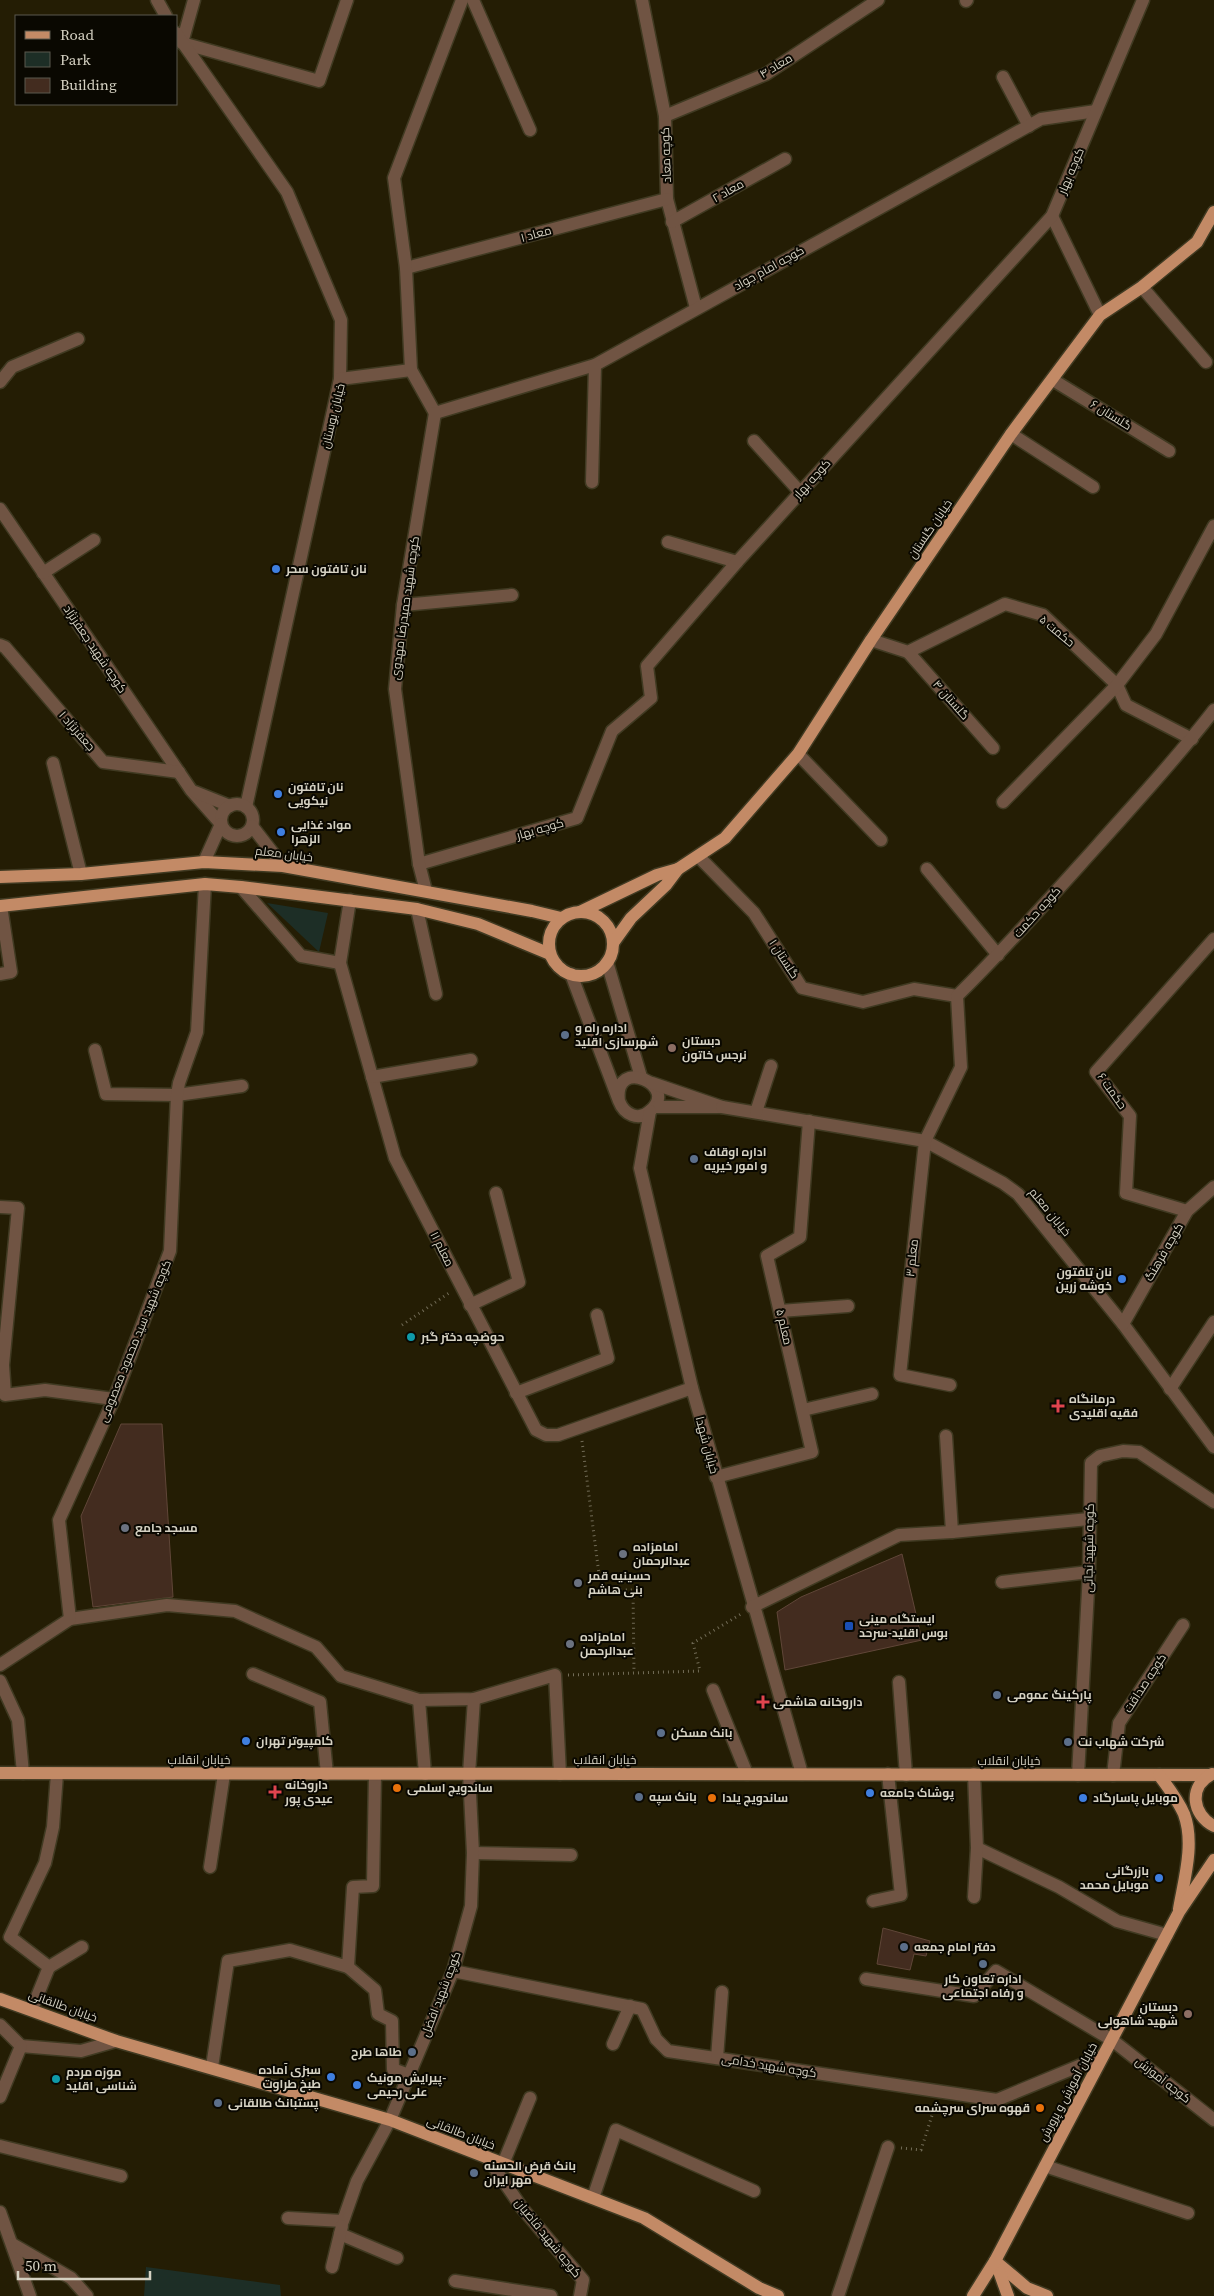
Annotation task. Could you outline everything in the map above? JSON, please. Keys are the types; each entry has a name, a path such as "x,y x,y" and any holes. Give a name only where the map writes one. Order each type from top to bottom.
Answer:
{"main road":[{"name":"خیابان گلستان","path":"678,869 699,857 725,838 798,754 871,640 1011,434 1100,315 1142,287 1197,242 1214,212"},
{"name":"خیابان معلم","path":"0,877 81,874 204,862 283,866 426,891 561,918"},
{"path":"550,954 550,934 561,918 580,912 657,875 678,869"},
{"path":"1,906 205,884 241,886 416,909 478,924 550,954 562,970 570,974 587,976 602,968 608,962 613,943 630,918 666,885 678,869"},
{"path":"580,912 590,913 603,920 611,933 613,943"},
{"name":"خیابان انقلاب","path":"0,1774 1211,1774"},
{"path":"1211,1774 1198,1786 1195,1802 1201,1817 1214,1826"},
{"path":"1159,1775 1176,1799 1188,1828 1188,1850 1179,1912"},
{"name":"خیابان آموزش و پرورش","path":"973,2296 995,2261 1179,1912 1214,1860"},
{"name":"خیابان طالقانی","path":"0,1999 116,2040 390,2120 644,2218 759,2292 778,2296"},
{"path":"995,2261 1008,2296"},
{"path":"995,2261 1027,2288 1047,2296"}],"street":[{"path":"157,0 165,15"},
{"path":"179,38 194,0"},
{"path":"179,38 318,81 346,0"},
{"path":"435,413 411,370 406,268 394,178 462,0"},
{"path":"473,0 530,130"},
{"name":"کوچه معاد","path":"642,0 665,116 667,199 696,308"},
{"name":"معاد ۴","path":"665,116 766,74 878,0"},
{"name":"کوچه بهار","path":"419,864 577,818 612,731 651,698 647,666 800,492 1052,216 1143,0"},
{"path":"179,38 287,192 341,320 340,379"},
{"path":"1003,78 1029,126"},
{"name":"کوچه امام جواد","path":"435,413 595,365 1042,119 1096,111"},
{"name":"معاد ۲","path":"672,222 785,159"},
{"name":"معاد ۱","path":"406,268 667,199"},
{"path":"1052,216 1100,315"},
{"path":"1142,287 1206,362"},
{"path":"0,382 12,368 78,339"},
{"path":"592,482 595,365"},
{"name":"خیابان بوستان","path":"246,808 340,379 411,370"},
{"name":"گلستان ۶","path":"1053,380 1169,451"},
{"name":"کوچه شهید حمیدرضا مهدوی","path":"426,891 419,864 395,689 403,605 435,413"},
{"path":"1011,434 1093,487"},
{"path":"754,441 800,492"},
{"name":"کوچه شهید جعفرنژاد","path":"0,509 191,790 222,824"},
{"path":"1003,802 1117,685 1156,634 1214,526"},
{"path":"43,573 94,540"},
{"path":"668,542 737,562"},
{"path":"403,605 512,595"},
{"name":"حکمت ۵","path":"908,652 1005,604 1043,615 1117,685 1126,705 1192,739"},
{"path":"871,640 908,652"},
{"name":"جعفرنژاد ۱","path":"0,645 5,647 103,762 179,772"},
{"name":"گلستان ۴","path":"908,652 993,748"},
{"name":"کوچه حکمت","path":"957,996 998,956 1192,739 1214,710"},
{"path":"798,754 881,840"},
{"path":"53,763 81,874"},
{"path":"191,790 230,806 236,805 246,808 252,816 252,826 246,834 236,836 227,833 222,824"},
{"path":"204,862 222,824 223,814 230,806"},
{"path":"252,826 283,866"},
{"name":"گلستان ۱","path":"699,857 754,913 802,988 863,1002 914,989 957,996"},
{"path":"927,869 998,956"},
{"name":"کوچه شهید سید محمود معصومی","path":"70,1619 58,1520 114,1399 170,1251 177,1095 179,1083 197,1032 205,884"},
{"path":"241,886 301,956 340,963"},
{"name":"معلم ۱۱","path":"350,900 340,963 395,1158 470,1306 536,1430 546,1435 558,1435 692,1388"},
{"path":"0,974 12,972 1,906"},
{"path":"416,909 436,994"},
{"name":"حکمت ۶","path":"1187,1211 1126,1193 1130,1116 1096,1072 1214,939"},
{"path":"570,974 618,1101 626,1112 632,1115 645,1115 652,1109 657,1094 646,1080 608,962"},
{"path":"925,1141 961,1067 957,996"},
{"path":"95,1050 106,1094 177,1095 242,1086"},
{"path":"372,1077 471,1060"},
{"path":"756,1112 770,1066"},
{"path":"618,1101 618,1095 623,1083 635,1077 646,1080"},
{"name":"خیابان معلم","path":"646,1080 722,1107"},
{"name":"خیابان معلم","path":"652,1109 722,1107 925,1141 1003,1183 1018,1194 1123,1324 1214,1447"},
{"name":"خیابان شهدا","path":"652,1109 640,1168 692,1388 752,1607 802,1774"},
{"name":"معلم ۵","path":"716,1477 812,1452 767,1256 800,1237 808,1120"},
{"name":"معلم ۳","path":"925,1141 900,1375 950,1385"},
{"name":"کوچه فرهنگ","path":"1123,1324 1187,1211 1214,1187"},
{"path":"470,1306 519,1282 496,1193"},
{"path":"0,1207 18,1208 3,1365 5,1395 45,1390 114,1399"},
{"path":"780,1311 848,1306"},
{"path":"516,1392 608,1358 598,1315"},
{"path":"1170,1389 1214,1322"},
{"path":"803,1410 872,1394"},
{"path":"946,1436 952,1532"},
{"name":"کوچه شهید نجاتی","path":"1078,1775 1089,1572 1091,1463 1100,1456 1123,1451 1139,1452 1214,1502"},
{"path":"752,1607 899,1535 1089,1519"},
{"path":"1002,1582 1089,1572"},
{"path":"0,1665 70,1619 167,1605 234,1611 316,1647 341,1676 419,1700 474,1699 555,1676 560,1774"},
{"name":"کوچه صداقت","path":"1113,1775 1119,1723 1183,1625"},
{"path":"253,1674 320,1702 327,1774"},
{"path":"0,1681 18,1720 23,1774"},
{"path":"899,1682 906,1775"},
{"path":"713,1690 747,1774"},
{"name":"کوچه شهید افضل","path":"332,2267 343,2221 357,2181 390,2120 453,1971 470,1906 473,1853 469,1774 474,1699"},
{"path":"419,1700 425,1774"},
{"path":"49,1967 10,1937 45,1863 53,1827 57,1774"},
{"path":"210,1867 224,1774"},
{"path":"348,1967 353,1887 373,1886 375,1774"},
{"path":"873,1901 901,1895 888,1774"},
{"path":"974,1774 977,1848 974,1897"},
{"path":"977,1848 1058,1887 1117,1921 1167,1935"},
{"path":"473,1853 572,1855"},
{"path":"32,2009 49,1967 82,1947"},
{"path":"212,2067 228,1961 290,1950 348,1967 375,1990 378,2014 392,2021 393,2069 409,2075"},
{"name":"کوچه شهید خدامی","path":"453,1971 642,2009 656,2039 668,2051 997,2100 1103,2056"},
{"name":"کوچه آموزش","path":"866,1979 974,1996 996,1971 1112,2040 1214,2120"},
{"path":"717,2058 722,1992"},
{"path":"613,2044 630,2006"},
{"path":"0,2025 21,2046 81,2051 116,2040"},
{"path":"0,2097 21,2046"},
{"path":"503,2164 530,2098"},
{"path":"593,2198 616,2130 754,2191"},
{"path":"0,2146 120,2176"},
{"path":"838,2296 888,2147"},
{"name":"کوچه شهید قاضیان","path":"487,2158 522,2208 583,2280 580,2296"},
{"path":"1045,2166 1188,2213"},
{"path":"0,2212 30,2296"},
{"path":"288,2218 343,2221"},
{"path":"340,2234 398,2258"},
{"path":"12,2244 71,2278 87,2296"},
{"path":"456,2280 504,2293 552,2296"}],"path":[{"path":"402,1325 460,1285"},
{"path":"581,1428 600,1590 634,1590 634,1672"},
{"path":"555,1676 700,1671 693,1643 752,1607"},
{"path":"888,2147 921,2150 939,2092"}],"green space":[{"path":"267,903 328,913 319,952"},
{"path":"146,2267 280,2285 281,2296 144,2296"}],"building":[{"name":"مسجد جامع","path":"121,1424 162,1424 173,1597 93,1607 81,1516"},
{"name":"ایستگاه مینی بوس اقلید-سرحد","path":"902,1554 922,1640 785,1670 777,1612 801,1597"},
{"name":"دفتر امام جمعه","path":"883,1928 930,1941 926,1956 914,1954 910,1970 877,1964"}],"place":[{"name":"نان تافتون سحر","path":"276,569"},
{"name":"نان تافتون نیکویی","path":"278,794"},
{"name":"مواد غذایی الزهرا","path":"281,832"},
{"name":"اداره راه و شهرسازی اقلید","path":"565,1035"},
{"name":"دبستان نرجس خاتون","path":"672,1048"},
{"name":"اداره اوقاف و امور خیریه","path":"694,1159"},
{"name":"نان تافتون خوشه زرین","path":"1122,1279"},
{"name":"حوضچه دختر گبر","path":"411,1337"},
{"name":"درمانگاه فقیه اقلیدی","path":"1058,1406"},
{"name":"مسجد جامع","path":"125,1528"},
{"name":"امامزاده عبدالرحمان","path":"623,1554"},
{"name":"حسینیه قمر بنی هاشم","path":"578,1583"},
{"name":"ایستگاه مینی بوس اقلید-سرحد","path":"849,1626"},
{"name":"امامزاده عبدالرحمن","path":"570,1644"},
{"name":"پارکینگ عمومی","path":"997,1695"},
{"name":"داروخانه هاشمی","path":"763,1702"},
{"name":"بانک مسکن","path":"661,1733"},
{"name":"کامپیوتر تهران","path":"246,1741"},
{"name":"شرکت شهاب نت","path":"1068,1742"},
{"name":"ساندویچ اسلمی","path":"397,1788"},
{"name":"داروخانه عیدی پور","path":"275,1792"},
{"name":"پوشاک جامعه","path":"870,1793"},
{"name":"بانک سپه","path":"639,1797"},
{"name":"ساندویچ یلدا","path":"712,1798"},
{"name":"موبایل پاسارگاد","path":"1083,1798"},
{"name":"بازرگانی موبایل محمد","path":"1159,1878"},
{"name":"دفتر امام جمعه","path":"904,1947"},
{"name":"اداره تعاون کار و رفاه اجتماعی","path":"983,1964"},
{"name":"دبستان شهید شاهولی","path":"1188,2014"},
{"name":"طاها طرح","path":"412,2052"},
{"name":"سبزی آماده طبخ طراوت","path":"331,2077"},
{"name":"موزه مردم شناسی اقلید","path":"56,2079"},
{"name":"پیرایش مونیک- علی رحیمی","path":"357,2085"},
{"name":"پستبانک طالقانی","path":"218,2103"},
{"name":"قهوه سرای سرچشمه","path":"1040,2108"},
{"name":"بانک قرض الحسنه مهر ایران","path":"474,2173"}]}
